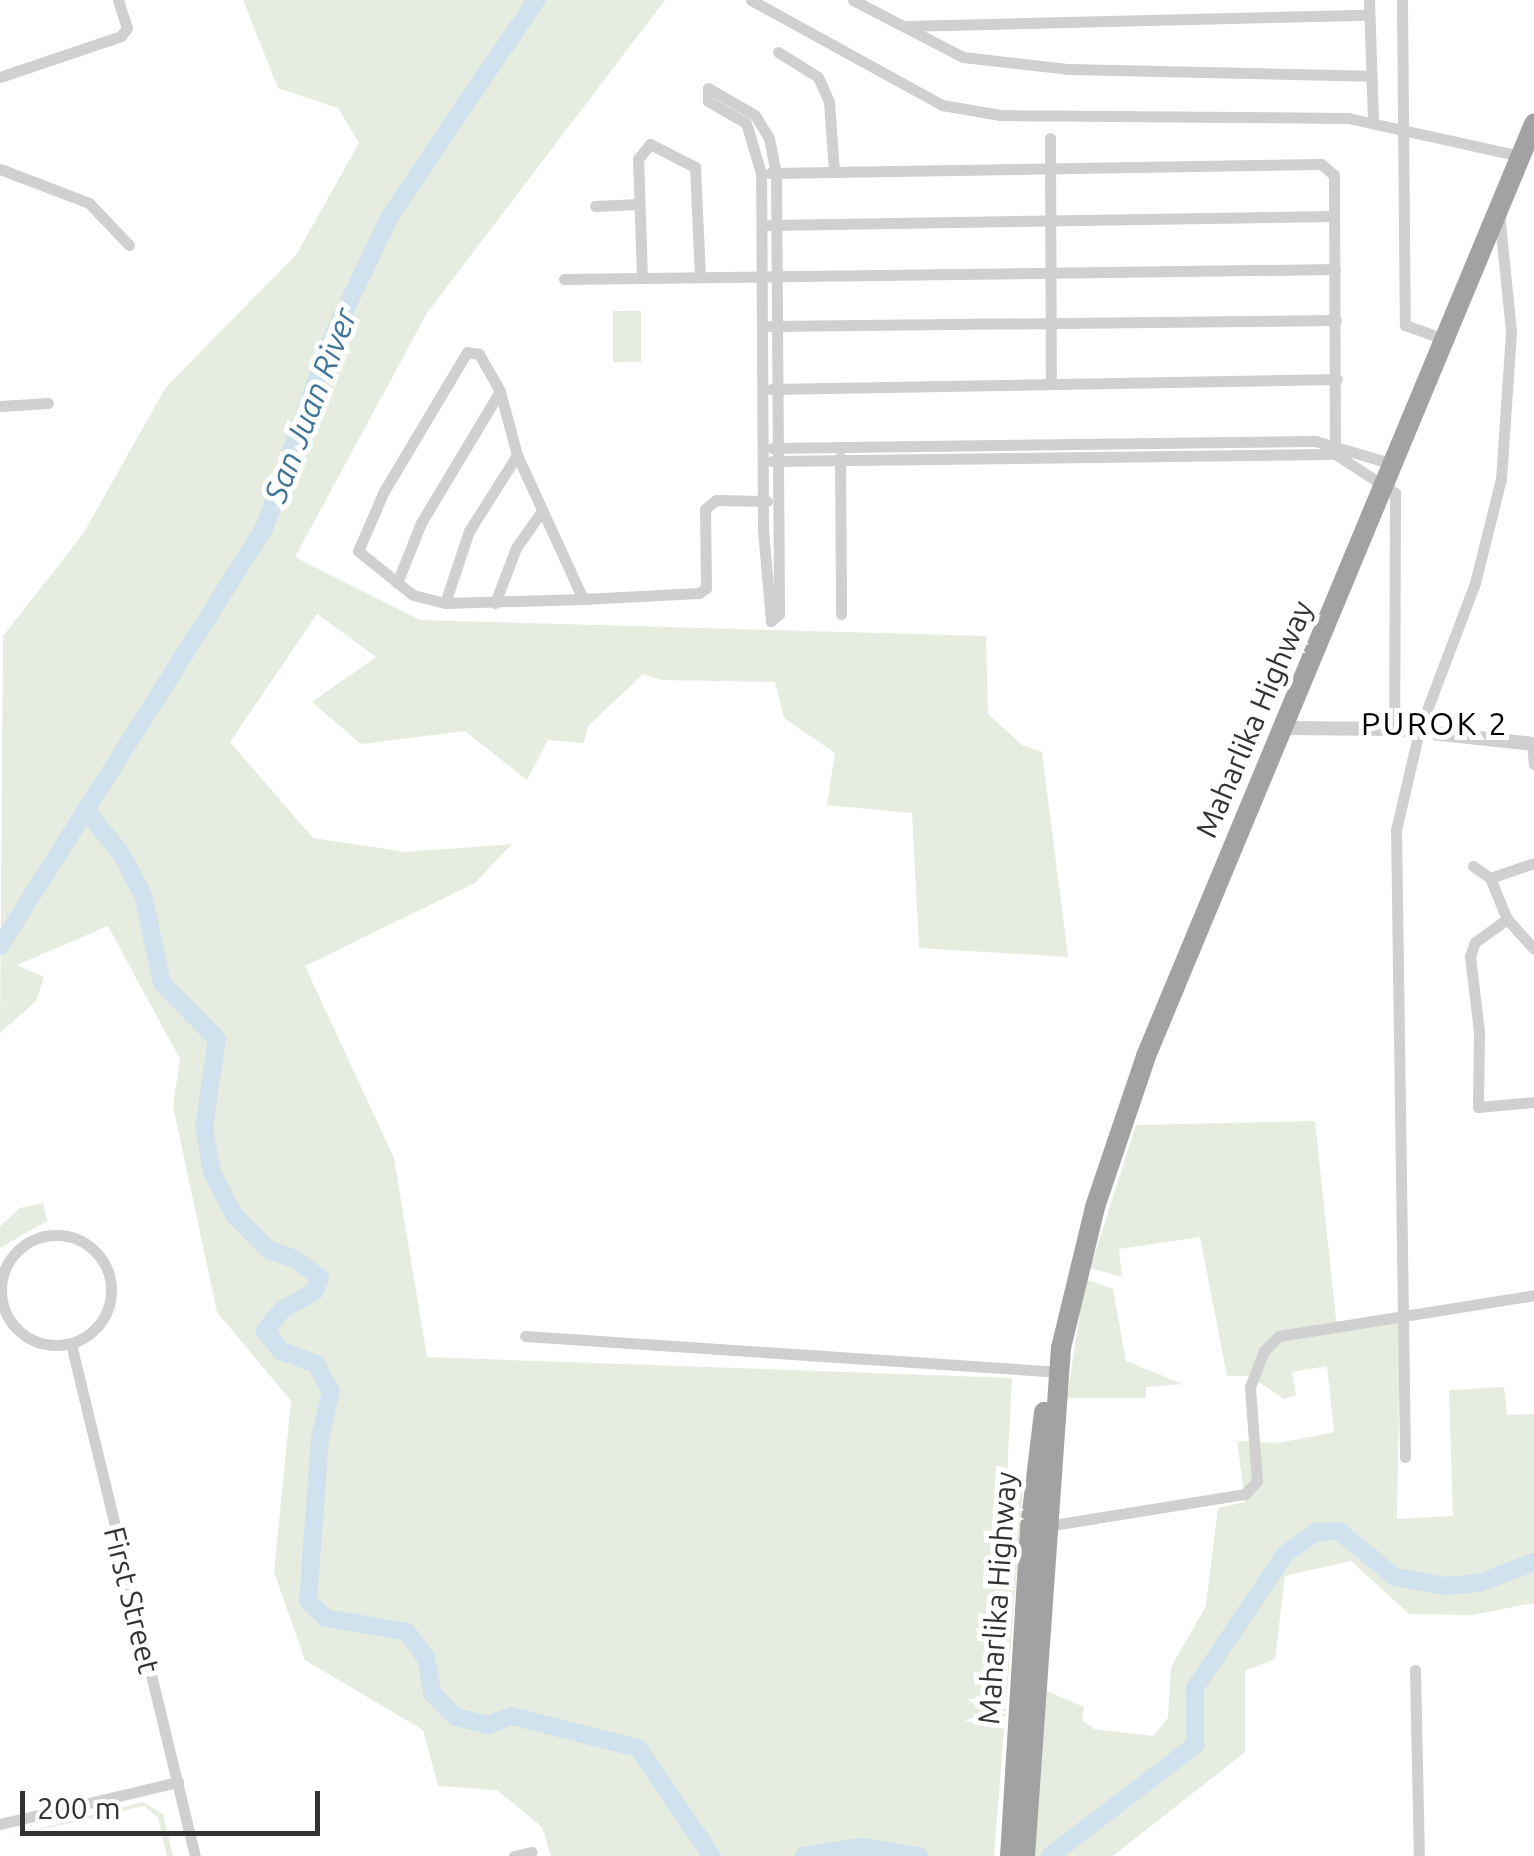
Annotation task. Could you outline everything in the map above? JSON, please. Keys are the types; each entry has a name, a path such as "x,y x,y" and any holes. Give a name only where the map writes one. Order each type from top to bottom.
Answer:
{"highway":[{"name":"Maharlika Highway","path":"1025,1856 1020,1817 1030,1528 1061,1348 1115,1141 1534,124"},
{"name":"Maharlika Highway","path":"1010,1856 1020,1817 1047,1526 1056,1371"}],"street":[{"path":"0,76 121,36 128,28 118,0"},
{"path":"752,0 778,6 942,105 1000,114 1373,122 1521,156"},
{"path":"853,0 963,57 1051,67 1370,76"},
{"path":"1368,0 1373,122"},
{"path":"1402,0 1405,325 1444,338"},
{"path":"902,26 1369,15"},
{"path":"778,52 804,65 823,89 834,172"},
{"path":"769,326 762,276 761,173 746,123 708,101 704,92 718,89 754,116 769,138 776,173 776,276 769,326 769,455 779,614 771,621 765,614 770,501"},
{"path":"1050,138 1052,384"},
{"path":"642,278 638,159 650,144 695,166 700,277"},
{"path":"761,173 1321,164 1334,175 1336,449"},
{"path":"0,169 90,203 129,245"},
{"path":"595,206 638,204"},
{"path":"1405,1457 1396,830 1419,730 1475,583 1501,479 1511,332 1498,209"},
{"path":"761,225 1334,216"},
{"path":"564,279 1335,269"},
{"path":"769,326 1336,320"},
{"path":"583,599 517,455 500,390 479,354 466,352 384,491 358,551 397,583 445,603 583,599 699,593 706,588 705,509 716,500 770,501"},
{"path":"769,389 1337,379"},
{"path":"397,583 422,523 500,390"},
{"path":"0,406 48,403"},
{"path":"769,455 1336,449 1389,473 1395,493 1394,728"},
{"path":"1336,449 1389,473"},
{"path":"840,454 841,614"},
{"path":"445,603 469,531 517,455"},
{"path":"495,602 516,548 541,512"},
{"path":"1284,728 1394,728 1533,743 1534,764"},
{"path":"1490,878 1534,863"},
{"path":"1473,866 1490,878 1507,919 1534,949"},
{"path":"1507,919 1472,948 1478,1106 1534,1102"},
{"path":"34,1239 78,1239 107,1266 110,1305 96,1330 71,1344 26,1337 1,1299 2,1276 14,1254 34,1239"},
{"path":"1047,1526 1246,1494 1257,1482 1250,1387 1264,1351 1278,1336 1534,1295"},
{"path":"526,1336 1056,1371"},
{"name":"First Street","path":"71,1344 196,1856"},
{"path":"1415,1670 1419,1856"},
{"path":"0,1824 178,1782"},
{"path":"514,1856 532,1852"}],"shaded area":[{"path":"243,0 665,0 427,313 295,557 420,620 986,636 988,714 1022,745 1042,752 1068,957 919,948 912,813 827,805 835,753 784,718 775,682 661,680 643,674 588,726 584,743 548,740 527,780 465,731 361,744 312,702 376,657 317,614 230,742 313,838 406,852 512,844 475,883 305,966 394,1158 427,1357 1012,1378 1007,1476 1024,1478 994,1856 551,1856 542,1827 497,1790 438,1786 423,1730 305,1660 274,1572 291,1401 217,1312 173,1106 180,1059 108,926 17,965 44,977 36,1001 0,1033 3,636 83,534 166,387 296,255 359,143 338,108 278,88"},
{"path":"613,311 641,311 641,362 613,362"},
{"path":"1315,1121 1337,1329 1400,1321 1397,1519 1453,1516 1449,1390 1504,1387 1507,1415 1534,1414 1534,1603 1473,1615 1409,1614 1351,1561 1285,1576 1275,1659 1245,1671 1245,1752 1113,1856 1032,1856 1044,1690 1084,1707 1082,1720 1094,1729 1153,1736 1168,1718 1171,1667 1206,1606 1218,1508 1245,1502 1237,1441 1278,1443 1334,1432 1327,1366 1292,1372 1296,1395 1284,1399 1250,1376 1227,1376 1200,1237 1119,1249 1122,1277 1090,1268 1136,1125"},
{"path":"43,1203 47,1221 0,1248 0,1226 20,1208"},
{"path":"1085,1279 1113,1289 1126,1361 1183,1384 1146,1387 1146,1398 1067,1398"},
{"path":"143,1802 163,1814 173,1856 167,1856 158,1818 144,1806 0,1839"}],"waterway":[{"name":"San Juan River","path":"0,946 264,529 329,344 390,216 536,0"},
{"path":"88,813 122,855 143,895 162,983 217,1039 204,1127 212,1172 234,1215 269,1250 295,1259 320,1278 315,1291 282,1310 265,1331 281,1351 316,1364 331,1391 320,1438 308,1601 326,1618 407,1632 426,1658 432,1693 456,1717 488,1725 512,1716 638,1748 712,1856"},
{"path":"1050,1856 1195,1745 1195,1688 1285,1554 1316,1532 1339,1531 1395,1577 1445,1586 1479,1583 1534,1562"},
{"path":"804,1856 861,1847 919,1856"}],"district":[{"name":"PUROK 2","path":"1435,723"}]}
